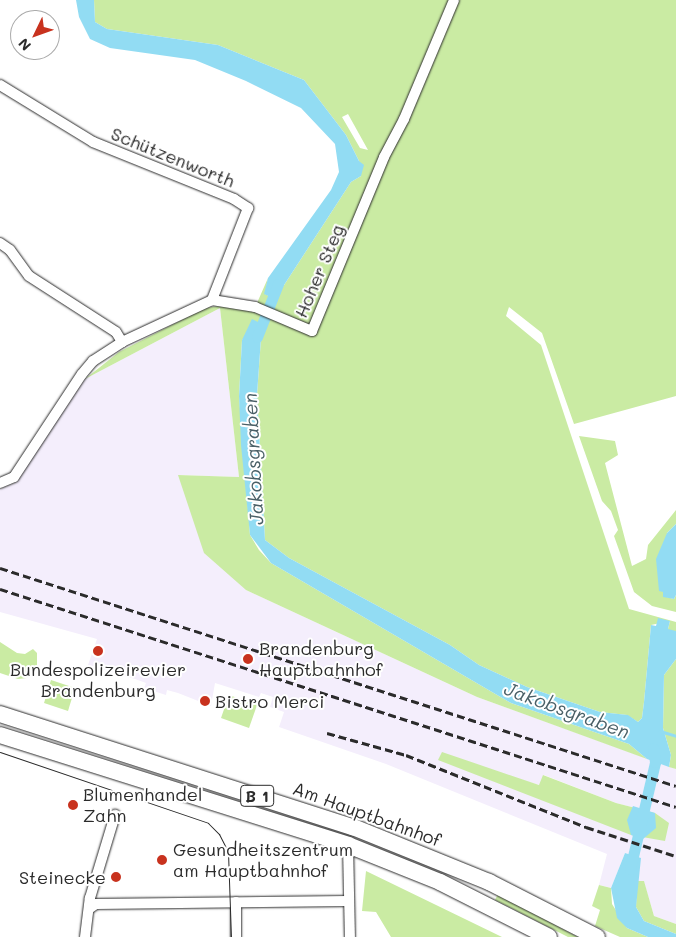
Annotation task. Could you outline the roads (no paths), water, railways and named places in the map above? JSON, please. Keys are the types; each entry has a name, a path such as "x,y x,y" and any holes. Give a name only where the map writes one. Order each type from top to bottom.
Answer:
{"main road":[{"name":"Am Hauptbahnhof","path":"0,714 353,827 489,882 597,937"},
{"name":"Am Hauptbahnhof","path":"0,734 348,845 479,902 549,937"},
{"path":"348,845 353,827"},
{"path":"479,902 489,882"}],"street":[{"name":"Hoher Steg","path":"212,300 255,307 312,331 384,157 404,119 454,0"},
{"name":"Schützenworth","path":"0,85 93,142 234,199 248,208 212,300"},
{"path":"0,243 10,250 29,276 116,332 122,342"},
{"path":"0,483 14,477 82,374 93,361 122,342 212,300"},
{"path":"85,937 90,908 115,815"},
{"path":"348,845 347,901 350,937"},
{"path":"90,908 96,904 347,901"},
{"path":"236,902 236,937"}],"water":[{"path":"76,0 94,0 95,22 107,29 218,45 304,80 346,135 359,161 364,165 361,176 351,182 275,299 264,294 268,278 331,190 339,172 335,144 301,108 246,81 195,60 110,48 90,39 79,17"},
{"path":"252,319 262,324 257,395 265,540 289,558 450,645 479,665 527,687 600,712 628,715 638,722 642,718 651,625 656,626 658,618 670,621 668,629 676,631 676,659 664,675 663,728 671,755 669,767 647,759 629,744 511,703 271,563 250,535 241,445 239,396 242,340"},
{"path":"676,524 676,595 674,599 663,597 663,592 659,591 656,559 667,533"},
{"path":"633,806 655,813 656,828 643,839 631,835 627,820"},
{"path":"625,853 641,858 636,907 644,921 676,934 676,937 648,937 627,928 617,918 611,888"}],"waterway":[{"name":"Jakobsgraben","path":"257,337 278,284"},
{"path":"660,731 676,736"},
{"name":"Jakobsgraben","path":"630,869 655,762 653,748"}],"tram line":[{"path":"0,752 208,823 219,834 228,852 231,937"}],"railway":[{"path":"0,568 676,786"},
{"path":"0,589 676,807"},
{"path":"327,733 406,755 586,827 676,856"}],"place":[{"name":"Bundespolizeirevier Brandenburg","path":"98,651"},
{"name":"Brandenburg Hauptbahnhof","path":"248,659"},
{"name":"Bistro Merci","path":"205,701"},
{"name":"Blumenhandel Zahn","path":"73,805"},
{"name":"Gesundheitszentrum am Hauptbahnhof","path":"162,860"},
{"name":"Steinecke","path":"116,877"}]}
